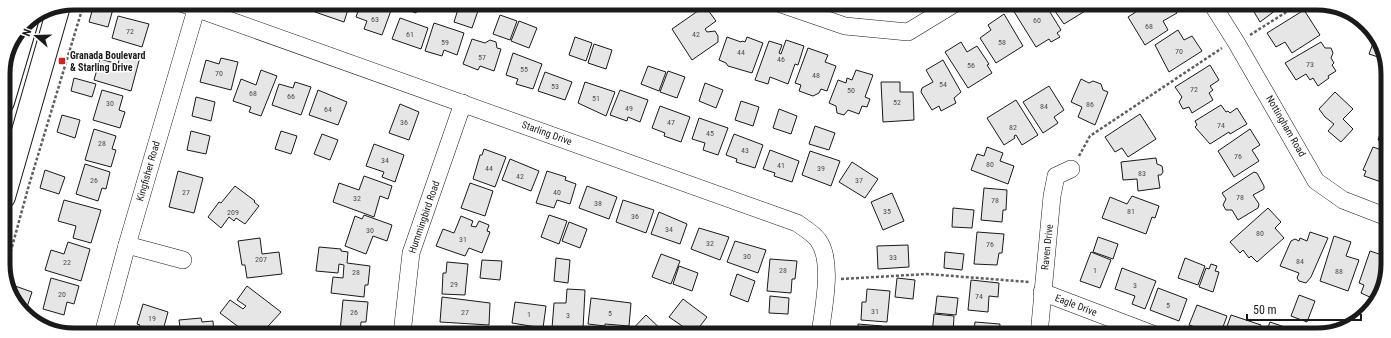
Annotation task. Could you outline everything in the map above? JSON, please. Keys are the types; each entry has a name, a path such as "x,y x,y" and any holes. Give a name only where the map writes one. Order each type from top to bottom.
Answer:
{"main road":[{"path":"10,176 57,12"},
{"path":"10,79 24,34"}],"street":[{"name":"Kingfisher Road","path":"105,328 191,10"},
{"name":"Starling Drive","path":"206,10 797,223 819,241 826,258 826,282 821,328"},
{"path":"798,10 845,26 908,32 944,10"},
{"name":"Nottingham Road","path":"1216,10 1236,42 1316,181 1343,200 1381,215"},
{"name":"Hummingbird Road","path":"403,328 410,253 463,103"},
{"name":"Raven Drive","path":"1039,328 1037,287 1056,176 1071,169"},
{"path":"127,245 183,260"},
{"name":"Eagle Drive","path":"1037,287 1138,328"}],"path":[{"path":"10,254 31,178 82,10"},
{"path":"1071,169 1090,136 1225,46 1250,36 1290,10"},
{"path":"837,280 927,274 1037,287"}],"building":[{"path":"92,10 113,10 108,27 89,22"},
{"path":"316,10 348,10 344,22 315,12"},
{"path":"358,10 391,10 382,35 364,29 367,21 356,17"},
{"path":"408,10 417,10 416,13"},
{"path":"458,10 478,10 472,28 454,22"},
{"path":"699,10 708,10 716,21 705,29 707,32 715,31 718,36 718,42 692,60 672,29"},
{"path":"1013,10 1049,10 1061,30 1057,33 1060,37 1051,42 1049,39 1036,47"},
{"path":"1054,10 1087,10 1064,24"},
{"path":"1139,10 1175,10 1177,13 1163,21 1168,30 1145,45 1128,17"},
{"path":"1253,10 1276,10 1260,22"},
{"path":"1304,10 1320,35 1292,53 1285,42 1276,47 1267,33"},
{"path":"1004,14 1023,46 996,63 980,38 991,30 988,25"},
{"path":"500,15 517,21 510,40 493,34"},
{"path":"118,16 149,24 142,47 112,38"},
{"path":"400,18 428,28 421,49 392,39"},
{"path":"519,21 537,28 529,48 511,41"},
{"path":"434,23 464,33 457,55 444,50 442,56 425,51"},
{"path":"1178,30 1184,40 1192,36 1202,51 1169,72 1155,45"},
{"path":"575,37 592,43 586,61 569,55"},
{"path":"727,37 745,42 747,37 763,43 752,73 728,66 726,63 719,60"},
{"path":"472,39 485,43 490,40 496,42 497,48 501,49 494,71 480,66 478,70 463,64"},
{"path":"786,40 804,46 798,65 795,64 788,84 770,77 768,84 755,80 769,41 782,45 779,53 781,54"},
{"path":"961,42 967,52 977,46 989,64 987,65 992,73 968,88 945,52"},
{"path":"1321,42 1325,48 1331,48 1333,53 1331,58 1334,63 1332,65 1336,71 1328,76 1329,78 1318,86 1313,78 1310,80 1306,74 1296,80 1285,63"},
{"path":"594,44 612,50 606,69 588,63"},
{"path":"1373,44 1379,57 1369,54"},
{"path":"808,48 828,55 825,62 836,66 827,91 821,89 819,93 813,96 799,91 801,85 795,83"},
{"path":"121,52 140,57 131,91 94,80 100,59 118,64"},
{"path":"513,53 542,64 533,89 516,84 518,79 506,75"},
{"path":"221,58 238,62 231,90 200,82 206,60 219,64"},
{"path":"943,60 961,92 954,98 956,103 941,111 939,106 932,110 921,92 922,88 933,82 926,70"},
{"path":"1210,65 1219,80 1210,86 1213,90 1209,93 1213,100 1192,113 1189,107 1183,109 1179,102 1182,97 1175,87"},
{"path":"648,66 666,72 659,91 641,84"},
{"path":"261,70 277,76 261,116 249,112 251,107 233,101 241,79 256,85"},
{"path":"856,70 873,75 865,97 870,99 867,107 862,106 859,114 848,110 844,115 837,113 836,106 829,103 838,80 846,83 847,78 852,80"},
{"path":"668,71 685,77 677,98 660,92"},
{"path":"545,72 572,82 565,100 538,91"},
{"path":"74,78 96,84 92,97 71,91"},
{"path":"1081,79 1089,83 1093,81 1101,84 1103,90 1108,92 1095,125 1078,117 1082,107 1071,102"},
{"path":"295,82 311,87 301,115 272,105 279,84 293,88"},
{"path":"585,82 615,92 606,116 578,103"},
{"path":"881,82 900,82 900,92 913,92 914,120 883,122"},
{"path":"705,83 723,90 716,108 699,101"},
{"path":"1049,86 1064,110 1054,117 1058,123 1043,133 1023,102"},
{"path":"102,90 123,96 119,110 125,112 120,128 93,120"},
{"path":"318,90 347,102 338,125 309,115"},
{"path":"620,90 648,100 640,122 628,117 627,121 610,115"},
{"path":"1335,92 1353,109 1343,119 1353,129 1341,142 1328,131 1334,124 1325,117 1319,109"},
{"path":"196,97 215,102 211,121 192,116"},
{"path":"1016,100 1038,135 1022,145 1016,135 1014,136 1015,138 1004,145 987,118"},
{"path":"741,101 759,107 753,126 735,120"},
{"path":"400,104 419,112 409,140 389,133"},
{"path":"1221,105 1226,112 1228,111 1230,113 1237,108 1247,124 1230,134 1229,132 1210,144 1195,127 1197,125 1195,121"},
{"path":"660,106 690,117 681,142 664,136 665,133 652,128"},
{"path":"779,109 797,116 791,134 773,128"},
{"path":"1140,114 1156,139 1128,157 1122,148 1115,152 1105,137"},
{"path":"62,115 80,120 75,138 57,132"},
{"path":"699,118 728,128 718,155 703,150 705,143 692,139"},
{"path":"815,126 835,133 829,150 809,144"},
{"path":"94,129 116,136 112,149 116,150 111,167 85,160"},
{"path":"1250,129 1260,145 1252,150 1259,161 1234,177 1218,151"},
{"path":"1381,130 1381,141 1378,140"},
{"path":"191,131 210,136 206,154 187,150"},
{"path":"281,131 297,136 291,154 275,149"},
{"path":"322,134 338,140 330,160 314,154"},
{"path":"734,134 763,145 755,168 736,162 737,159 726,155"},
{"path":"374,144 404,155 395,182 382,177 384,172 366,166"},
{"path":"987,147 1003,153 1000,161 1014,166 1008,184 971,170 977,154 984,156"},
{"path":"1373,147 1381,150 1381,182 1364,176 1366,171 1363,170"},
{"path":"484,149 506,157 495,187 473,179 480,155 482,155"},
{"path":"770,150 799,161 792,182 774,176 775,173 763,169"},
{"path":"810,151 840,161 831,186 802,175"},
{"path":"1156,158 1157,164 1162,166 1163,172 1161,175 1158,175 1160,188 1138,191 1137,179 1123,180 1121,162"},
{"path":"510,159 539,171 531,191 502,180"},
{"path":"852,162 878,179 865,198 839,182"},
{"path":"85,164 110,172 106,189 102,188 98,201 76,194"},
{"path":"45,170 65,177 59,194 40,188"},
{"path":"178,171 203,178 194,213 169,207"},
{"path":"547,171 566,177 565,180 576,184 570,204 557,200 554,208 536,203"},
{"path":"1254,172 1257,173 1264,186 1264,189 1253,195 1259,204 1258,208 1238,220 1232,210 1226,210 1223,205 1226,199 1222,193"},
{"path":"364,176 392,186 388,199 380,196 374,217 333,202 339,183 359,190"},
{"path":"470,183 493,191 485,216 461,208"},
{"path":"235,186 255,201 254,202 259,206 245,224 236,218 234,221 229,217 221,228 208,217 219,202 221,203"},
{"path":"587,186 617,197 609,219 579,208"},
{"path":"984,188 1007,190 1006,210 1003,210 1002,222 981,220"},
{"path":"892,193 904,221 883,230 871,202"},
{"path":"1132,196 1159,206 1155,218 1152,217 1146,234 1102,218 1110,197 1127,204"},
{"path":"64,200 101,210 91,243 73,238 76,226 58,221"},
{"path":"623,200 654,210 646,233 616,222"},
{"path":"953,208 974,210 972,228 952,227"},
{"path":"1268,208 1281,222 1275,228 1284,238 1257,262 1251,256 1249,258 1243,250 1240,253 1230,242"},
{"path":"659,212 687,224 680,244 651,234"},
{"path":"364,215 392,225 387,241 373,236 366,254 345,246 355,216 362,219"},
{"path":"549,215 567,221 559,244 541,237"},
{"path":"461,216 473,221 471,226 476,227 479,221 489,225 487,231 490,232 482,253 469,248 465,256 436,246 443,229 454,233"},
{"path":"569,222 587,229 580,248 562,241"},
{"path":"699,228 729,237 720,260 691,249"},
{"path":"977,232 1004,234 1002,253 999,253 997,265 974,264"},
{"path":"1310,232 1328,238 1311,277 1306,283 1299,281 1297,278 1299,273 1280,266 1291,241 1295,239 1299,241 1300,238 1307,241"},
{"path":"1334,236 1351,242 1346,256 1359,260 1348,291 1320,281"},
{"path":"1098,237 1118,244 1113,259 1093,252"},
{"path":"260,238 262,254 279,252 282,274 247,278 245,265 242,265 238,241"},
{"path":"735,241 766,250 758,273 727,262"},
{"path":"68,242 90,249 81,281 45,270 51,250 64,254"},
{"path":"908,245 909,267 878,269 877,246"},
{"path":"319,247 341,249 341,251 348,252 347,263 370,266 368,285 365,285 364,297 331,293 333,277 343,278 344,265 339,264 338,273 316,271"},
{"path":"1370,251 1381,255 1380,277 1371,298 1361,293 1364,285 1359,283"},
{"path":"945,252 964,254 962,270 944,268"},
{"path":"1091,252 1111,260 1100,288 1080,281"},
{"path":"661,254 680,261 671,284 652,277"},
{"path":"556,258 570,260 568,283 554,281"},
{"path":"1185,258 1205,266 1198,285 1178,278"},
{"path":"770,259 797,261 795,279 792,279 791,293 767,291"},
{"path":"482,260 502,261 500,280 480,278"},
{"path":"447,262 468,264 465,295 442,294 443,273 446,273"},
{"path":"1211,264 1217,266 1215,271 1219,272 1213,292 1199,287 1206,268 1209,269"},
{"path":"679,266 698,273 692,291 673,284"},
{"path":"1122,268 1156,281 1145,309 1132,304 1135,296 1115,289"},
{"path":"737,274 755,281 748,302 730,295"},
{"path":"51,278 79,286 74,304 67,302 64,315 43,309"},
{"path":"897,278 915,280 913,299 895,297"},
{"path":"971,280 999,283 998,297 989,296 988,312 968,310"},
{"path":"15,286 32,292 27,307 23,303"},
{"path":"247,286 281,312 266,328 240,328 220,313 230,300 243,309 246,306 237,300"},
{"path":"1158,288 1187,299 1179,321 1150,310"},
{"path":"567,289 585,290 583,328 552,328 554,303 566,303"},
{"path":"867,289 890,291 887,322 861,320 862,302 866,302"},
{"path":"1299,295 1315,301 1307,322 1291,316"},
{"path":"770,296 789,298 788,314 769,313"},
{"path":"937,296 958,298 956,315 935,313"},
{"path":"442,297 490,303 489,325 440,322"},
{"path":"591,298 631,303 629,326 588,324"},
{"path":"683,299 707,317 699,328 685,328 669,317"},
{"path":"343,300 368,302 366,322 361,322 360,328 340,328"},
{"path":"515,302 546,306 543,328 512,323"},
{"path":"143,304 168,312 164,328 139,328 140,325 137,324"},
{"path":"1197,305 1227,316 1223,328 1198,328 1189,325"},
{"path":"934,314 954,316 953,328 933,328"},
{"path":"646,315 660,328 634,328"},
{"path":"1231,315 1261,325 1260,328 1226,328"},
{"path":"201,318 202,322 213,321 214,328 180,328 179,320"},
{"path":"975,322 1000,324 1000,328 974,328"},
{"path":"1270,322 1287,328 1268,328"},
{"path":"858,324 882,326 882,328 858,328"}],"place":[{"name":"Granada Boulevard & Starling Drive","path":"62,61"}]}
